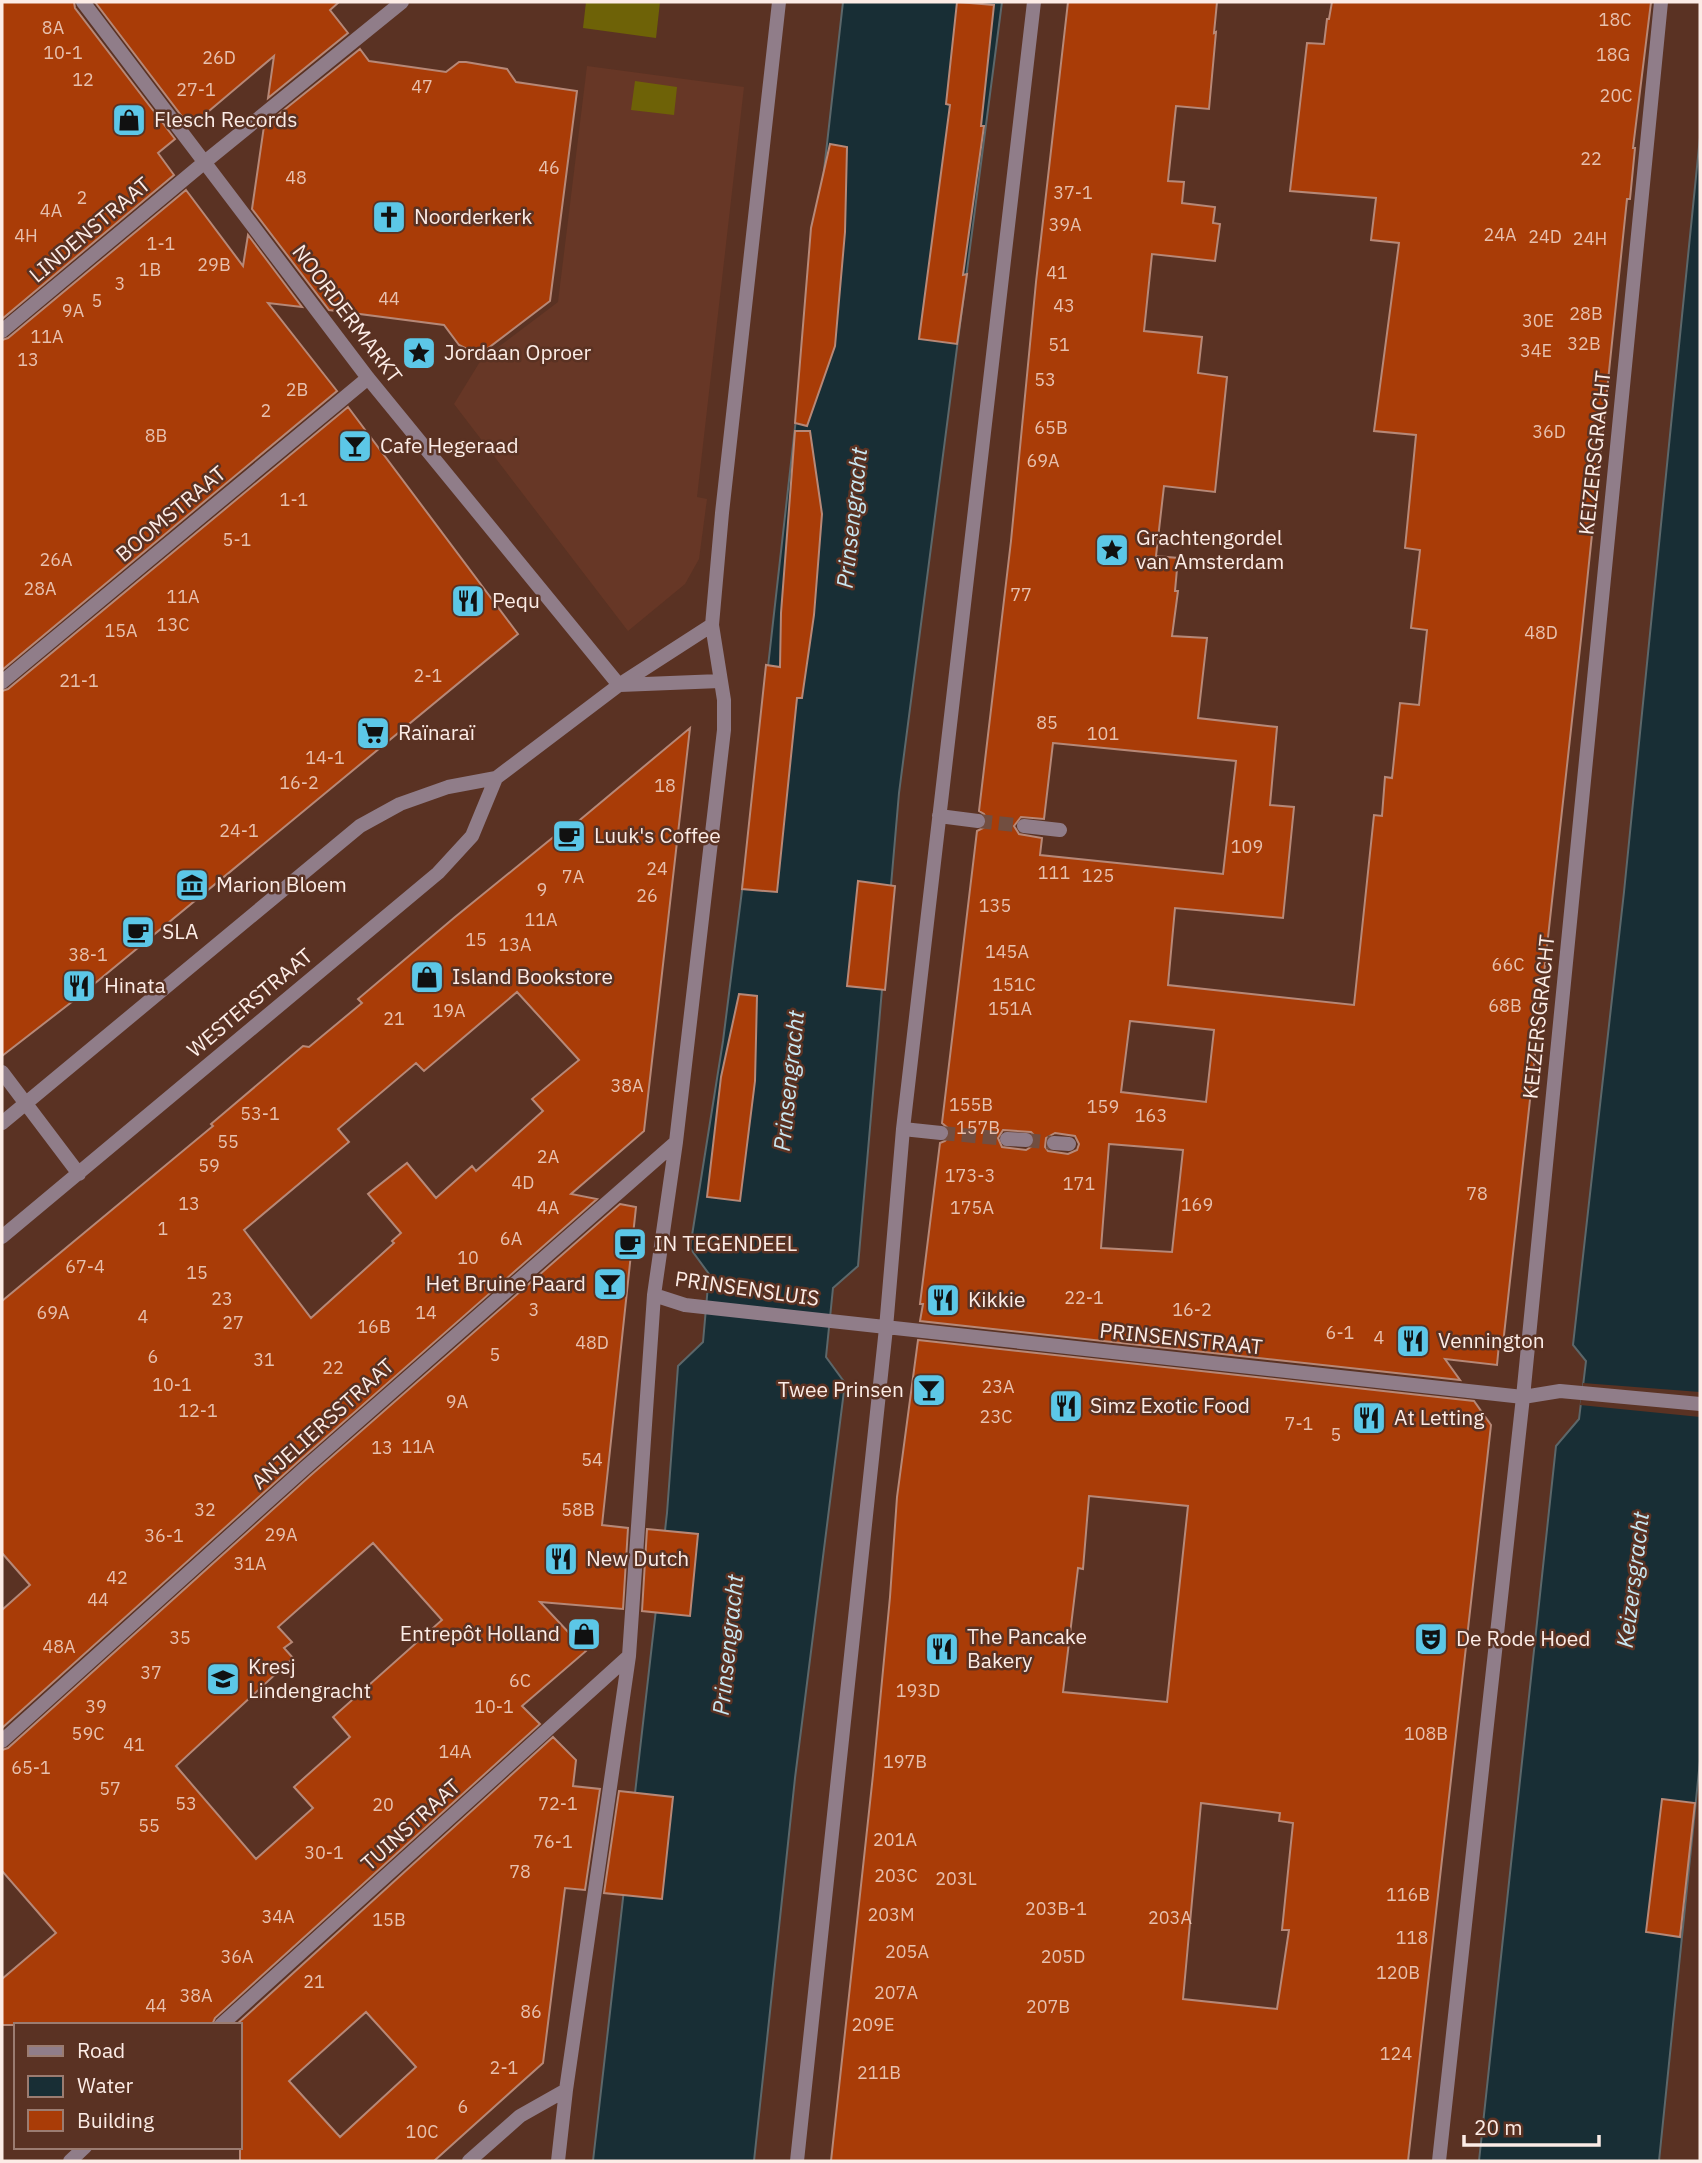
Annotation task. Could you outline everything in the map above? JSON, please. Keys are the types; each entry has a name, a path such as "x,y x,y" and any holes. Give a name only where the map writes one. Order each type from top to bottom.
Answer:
{"street":[{"name":"NOORDERMARKT","path":"83,2 368,378 619,685"},
{"path":"206,161 402,2"},
{"path":"558,2161 629,1656 654,1295 676,1142 724,730 724,700 712,625 779,2"},
{"path":"797,2161 886,1328 902,1129 1034,2"},
{"name":"KEIZERSGRACHT","path":"1438,2161 1523,1397 1661,2"},
{"name":"LINDENSTRAAT","path":"2,331 206,161"},
{"name":"BOOMSTRAAT","path":"2,682 368,378"},
{"path":"2,1123 360,826 400,804 448,787 496,778 619,685 712,625"},
{"path":"619,685 720,681"},
{"name":"WESTERSTRAAT","path":"2,1237 438,873 472,836 496,778"},
{"path":"939,816 978,821"},
{"path":"1024,826 1060,830"},
{"path":"2,1072 79,1174"},
{"path":"902,1129 941,1133"},
{"path":"1007,1139 1026,1140"},
{"name":"ANJELIERSSTRAAT","path":"2,1741 305,1468 676,1142"},
{"name":"PRINSENSLUIS","path":"654,1295 685,1306 834,1322"},
{"name":"PRINSENSTRAAT","path":"834,1322 1523,1397 1560,1391 1700,1404"},
{"name":"TUINSTRAAT","path":"223,2023 629,1656"},
{"path":"469,2161 520,2116 566,2090"},
{"path":"70,2161 83,2149"}],"shaded area":[{"path":"586,2 660,2 656,38 583,28"},
{"path":"587,66 744,87 697,497 707,499 699,559 685,584 628,631 454,404 481,360 558,302"},
{"path":"635,81 677,87 674,115 631,110"}],"water":[{"name":"Prinsengracht","path":"843,2 1002,2 899,793 858,1266 833,1288 826,1357 845,1383 795,1778 754,2161 593,2161 667,1513 678,1366 703,1342 709,1274 690,1248 723,1041 749,835"},
{"name":"Keizersgracht","path":"1700,137 1700,1761 1659,2161 1479,2161 1556,1446 1579,1419 1586,1361 1573,1345 1624,892"}],"pier":[{"path":"1583,1383 1700,1392 1700,1417 1580,1405"}],"building":[{"path":"2,2 74,2 75,8 175,139 158,153 174,175 2,319"},
{"path":"95,2 339,2 330,10 348,33 268,98 274,56 190,127"},
{"path":"957,2 994,5 981,126 984,126 963,275 967,274 957,344 919,339 950,105 946,104"},
{"path":"1068,2 1217,2 1209,109 1176,106 1168,181 1184,182 1182,203 1215,207 1213,223 1220,224 1215,261 1152,254 1144,331 1202,337 1198,373 1227,377 1215,492 1164,486 1156,556 1178,558 1175,591 1178,591 1172,636 1207,638 1198,718 1277,727 1270,805 1294,807 1283,918 1175,908 1168,985 1354,1005 1374,815 1382,816 1385,777 1392,778 1400,703 1419,705 1427,630 1411,628 1420,550 1405,548 1416,435 1374,431 1399,243 1371,240 1376,198 1290,191 1307,43 1324,44 1332,2 1651,2 1633,148 1630,199 1627,199 1503,1344 1499,1344 1497,1365 1445,1359 1460,1380 920,1321 940,1143 950,1135 949,1129 942,1123 977,831 988,822 979,811 1011,541 1036,282","holes":["1053,743 1236,761 1223,874 1040,855 1042,838 1019,834 1014,826 1021,817 1044,819","1130,1021 1214,1030 1206,1102 1121,1092","1003,1130 1031,1132 1035,1136 1034,1145 1026,1150 1002,1147 998,1138","1055,1133 1075,1136 1079,1144 1077,1150 1068,1154 1048,1151 1045,1147 1046,1138","1109,1144 1183,1150 1172,1252 1101,1248"]},
{"name":"Noorderkerk","path":"360,49 369,61 446,72 459,62 466,62 507,69 516,82 577,91 550,301 479,355 459,345 444,325 329,310 252,209 264,126"},
{"path":"830,144 847,147 845,232 835,346 807,426 795,423 811,228"},
{"path":"186,190 243,266 248,235 302,307 268,303 337,391 2,670 2,340 8,338"},
{"path":"348,407 518,634 82,994 2,1056 2,691 8,689"},
{"path":"795,431 810,431 822,514 814,615 802,698 797,698 777,892 742,889 766,665 780,667 781,613"},
{"path":"690,728 644,1131 571,1194 597,1199 299,1461 2,1728 2,1610 30,1585 2,1553 2,1301 213,1126 211,1124 303,1046 309,1047 362,1003 358,999 455,917 567,826 569,829","holes":["517,992 579,1060 532,1099 543,1111 476,1171 472,1166 436,1198 407,1163 368,1194 401,1233 392,1241 394,1243 311,1318 244,1230 349,1142 338,1129 416,1063 424,1071"]},
{"path":"858,881 895,886 885,990 847,986"},
{"path":"739,994 757,996 755,1081 740,1201 707,1197 721,1077"},
{"path":"620,1204 636,1207 602,1525 628,1528 623,1609 540,1602 586,1651 522,1706 540,1724 215,2018 213,2023 2,2025 2,1979 56,1933 2,1871 2,1750 8,1748 311,1475","holes":["373,1543 442,1620 333,1717 350,1737 294,1787 313,1808 256,1859 176,1766 293,1658 284,1648 292,1642 278,1627"]},
{"path":"918,1340 1474,1401 1491,1425 1408,2161 831,2161 873,1775 897,1497","holes":["1089,1496 1188,1506 1167,1702 1063,1692 1078,1568 1083,1569","1201,1803 1280,1813 1279,1821 1293,1823 1282,1930 1289,1930 1277,2009 1183,1999"]},
{"path":"647,1529 698,1534 690,1616 642,1611"},
{"path":"553,1737 576,1760 573,1786 600,1789 585,1890 565,1888 543,2063 434,2161 240,2161 242,2023 238,2023","holes":["366,2012 416,2067 340,2137 289,2081"]},
{"path":"619,1791 673,1797 662,1899 604,1893"},
{"path":"1662,1799 1695,1803 1680,1937 1646,1932"}],"tunnel":[{"path":"978,821 1024,826"},
{"path":"941,1133 1007,1139"},
{"path":"1026,1140 1054,1143"}],"place":[{"name":"Flesch Records","path":"129,120"},
{"name":"Noorderkerk","path":"389,217"},
{"name":"Jordaan Oproer","path":"419,353"},
{"name":"Cafe Hegeraad","path":"355,446"},
{"name":"Grachtengordel van Amsterdam","path":"1112,550"},
{"name":"Pequ","path":"468,601"},
{"name":"Raïnaraï","path":"373,733"},
{"name":"Luuk's Coffee","path":"569,836"},
{"name":"Marion Bloem","path":"192,885"},
{"name":"SLA","path":"138,932"},
{"name":"Island Bookstore","path":"427,977"},
{"name":"Hinata","path":"79,986"},
{"name":"IN TEGENDEEL","path":"630,1244"},
{"name":"Het Bruine Paard","path":"610,1284"},
{"name":"Kikkie","path":"943,1300"},
{"name":"Vennington","path":"1413,1341"},
{"name":"Twee Prinsen","path":"929,1390"},
{"name":"Simz Exotic Food","path":"1066,1406"},
{"name":"At Letting","path":"1369,1418"},
{"name":"New Dutch","path":"561,1559"},
{"name":"Entrepôt Holland","path":"584,1634"},
{"name":"De Rode Hoed","path":"1431,1639"},
{"name":"The Pancake Bakery","path":"942,1649"},
{"name":"Kresj Lindengracht","path":"223,1679"}]}
